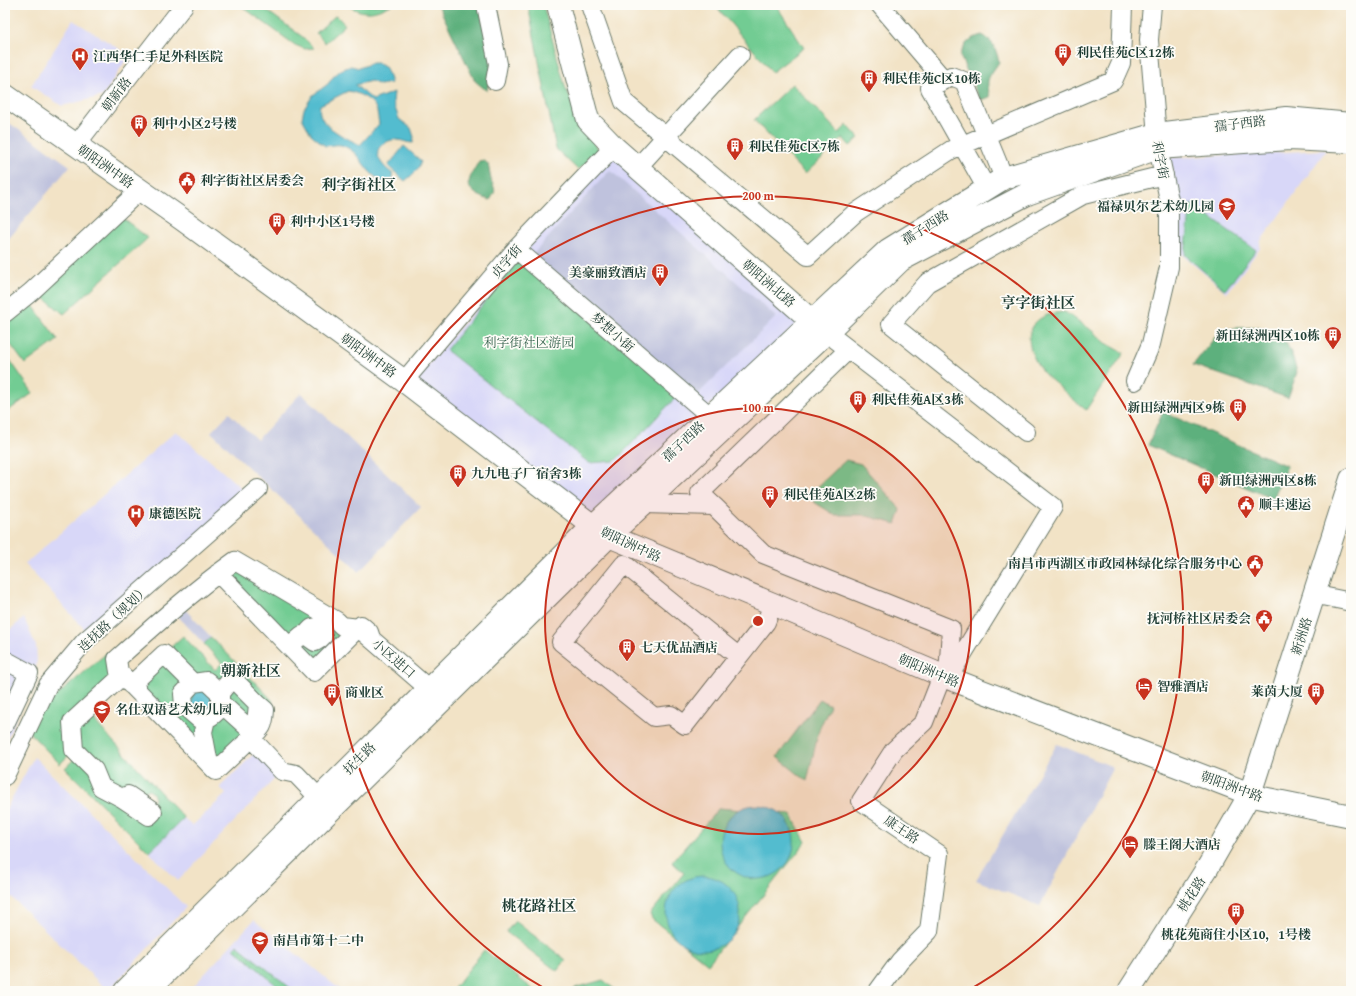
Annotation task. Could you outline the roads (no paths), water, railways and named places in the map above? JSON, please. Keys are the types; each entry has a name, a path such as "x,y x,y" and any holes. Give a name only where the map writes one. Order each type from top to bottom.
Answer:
{"main road":[{"name":"朝阳洲北路","path":"558,5 588,120 637,168 819,327"},
{"name":"朝阳洲中路","path":"5,94 404,381 601,531 945,677 1254,795 1351,816"},
{"name":"孺子西路","path":"601,531 644,504 819,327 888,250 995,183 1157,141 1286,118 1351,124"},
{"name":"孺子西路","path":"601,531 710,416 901,260 1027,194 1157,141 1289,139 1351,142"},
{"name":"新洲路","path":"1254,795 1351,479"},
{"name":"新洲路","path":"1254,795 1351,507"},
{"name":"抚生路","path":"125,991 429,689 601,531"},
{"name":"抚生路","path":"147,991 601,531"},
{"name":"桃花路","path":"1129,991 1254,795"},
{"name":"桃花路","path":"1140,991 1226,856 1254,795"}],"street":[{"name":"朝新路","path":"76,145 184,5"},
{"path":"486,5 498,64 495,81"},
{"path":"590,5 624,102 808,256 855,212 951,150 1113,81 1121,63 1123,5"},
{"path":"880,5 944,80"},
{"name":"利字街","path":"1135,381 1151,344 1169,267 1169,200 1157,141 1149,40 1152,5"},
{"path":"637,168 740,56"},
{"path":"951,76 964,81 986,135 995,183 962,145 930,88 951,76"},
{"name":"贞字街","path":"404,381 516,249 614,147"},
{"path":"1026,432 891,324 927,283 1083,195 1164,175"},
{"path":"5,313 31,292 140,190"},
{"name":"梦想小街","path":"516,249 710,416"},
{"name":"朝阳洲北路","path":"819,327 1053,507"},
{"path":"848,350 700,493 763,554 951,629 945,677"},
{"name":"连抚路（规划）","path":"5,776 48,685 85,641 258,489"},
{"path":"644,504 714,506"},
{"name":"康王路","path":"878,991 900,961 929,931 939,854 860,801 894,750 924,722 945,677 1053,507"},
{"name":"小区进口","path":"218,573 235,561 335,631 429,689"},
{"path":"738,656 624,564 561,642 654,717 671,715 685,725 766,622 773,604"},
{"path":"213,768 127,680 120,672 117,659 218,573 314,672 335,631"},
{"path":"1322,596 1351,602"},
{"path":"122,798 101,787 94,770 74,750 72,722 164,654 193,683"},
{"path":"5,660 29,673 5,724"},
{"path":"232,678 265,710 264,723 253,736 213,768 203,732 215,707 232,678"},
{"path":"215,707 207,681 193,683 183,694 184,706 199,719 215,707 224,706 253,736 282,771 296,774 320,798"}],"water":[{"path":"372,63 378,63 386,68 391,83 380,85 371,81 355,85 373,100 394,92 393,102 399,119 411,128 414,137 413,143 394,140 380,146 378,150 379,159 392,173 393,181 386,184 372,174 358,156 351,150 341,145 325,146 311,134 302,118 304,109 313,95 328,84 333,77 341,70 351,66 359,68","holes":["348,91 369,100 375,107 378,114 379,124 360,145 332,130 322,119 320,112 320,105"]},
{"path":"404,146 421,161 417,170 405,181 388,166"},
{"path":"205,685 216,705 200,714 190,704 196,687"},
{"path":"757,805 771,808 783,816 791,828 794,842 791,856 783,868 771,876 757,879 743,876 731,868 723,856 720,842 723,828 731,816 743,808"},
{"path":"703,876 717,879 729,887 737,899 740,913 737,927 729,939 717,947 703,950 689,947 677,939 669,927 666,913 669,899 677,887 689,879"}],"place":[{"name":"利民佳苑C区12栋","path":"1063,67"},
{"name":"江西华仁手足外科医院","path":"80,71"},
{"name":"利民佳苑C区10栋","path":"869,93"},
{"name":"利中小区2号楼","path":"139,138"},
{"name":"利民佳苑C区7栋","path":"735,161"},
{"name":"利字街社区居委会","path":"187,195"},
{"name":"福禄贝尔艺术幼儿园","path":"1227,221"},
{"name":"利中小区1号楼","path":"277,236"},
{"name":"美豪丽致酒店","path":"660,287"},
{"name":"新田绿洲西区10栋","path":"1333,350"},
{"name":"利民佳苑A区3栋","path":"858,414"},
{"name":"新田绿洲西区9栋","path":"1238,422"},
{"name":"九九电子厂宿舍3栋","path":"458,488"},
{"name":"新田绿洲西区8栋","path":"1206,495"},
{"name":"利民佳苑A区2栋","path":"770,509"},
{"name":"顺丰速运","path":"1246,519"},
{"name":"康德医院","path":"136,528"},
{"name":"南昌市西湖区市政园林绿化综合服务中心","path":"1255,578"},
{"name":"抚河桥社区居委会","path":"1264,633"},
{"name":"七天优品酒店","path":"627,662"},
{"name":"智雅酒店","path":"1144,701"},
{"name":"莱茵大厦","path":"1316,706"},
{"name":"商业区","path":"332,707"},
{"name":"名仕双语艺术幼儿园","path":"102,724"},
{"name":"滕王阁大酒店","path":"1130,859"},
{"name":"桃花苑商住小区10，1号楼","path":"1236,926"},
{"name":"南昌市第十二中","path":"260,955"}],"district":[{"name":"利字街社区","path":"359,185"},
{"name":"亨字街社区","path":"1038,303"},
{"name":"朝新社区","path":"251,671"},
{"name":"桃花路社区","path":"539,906"}],"park label":[{"name":"利字街社区游园","path":"529,342"}]}
